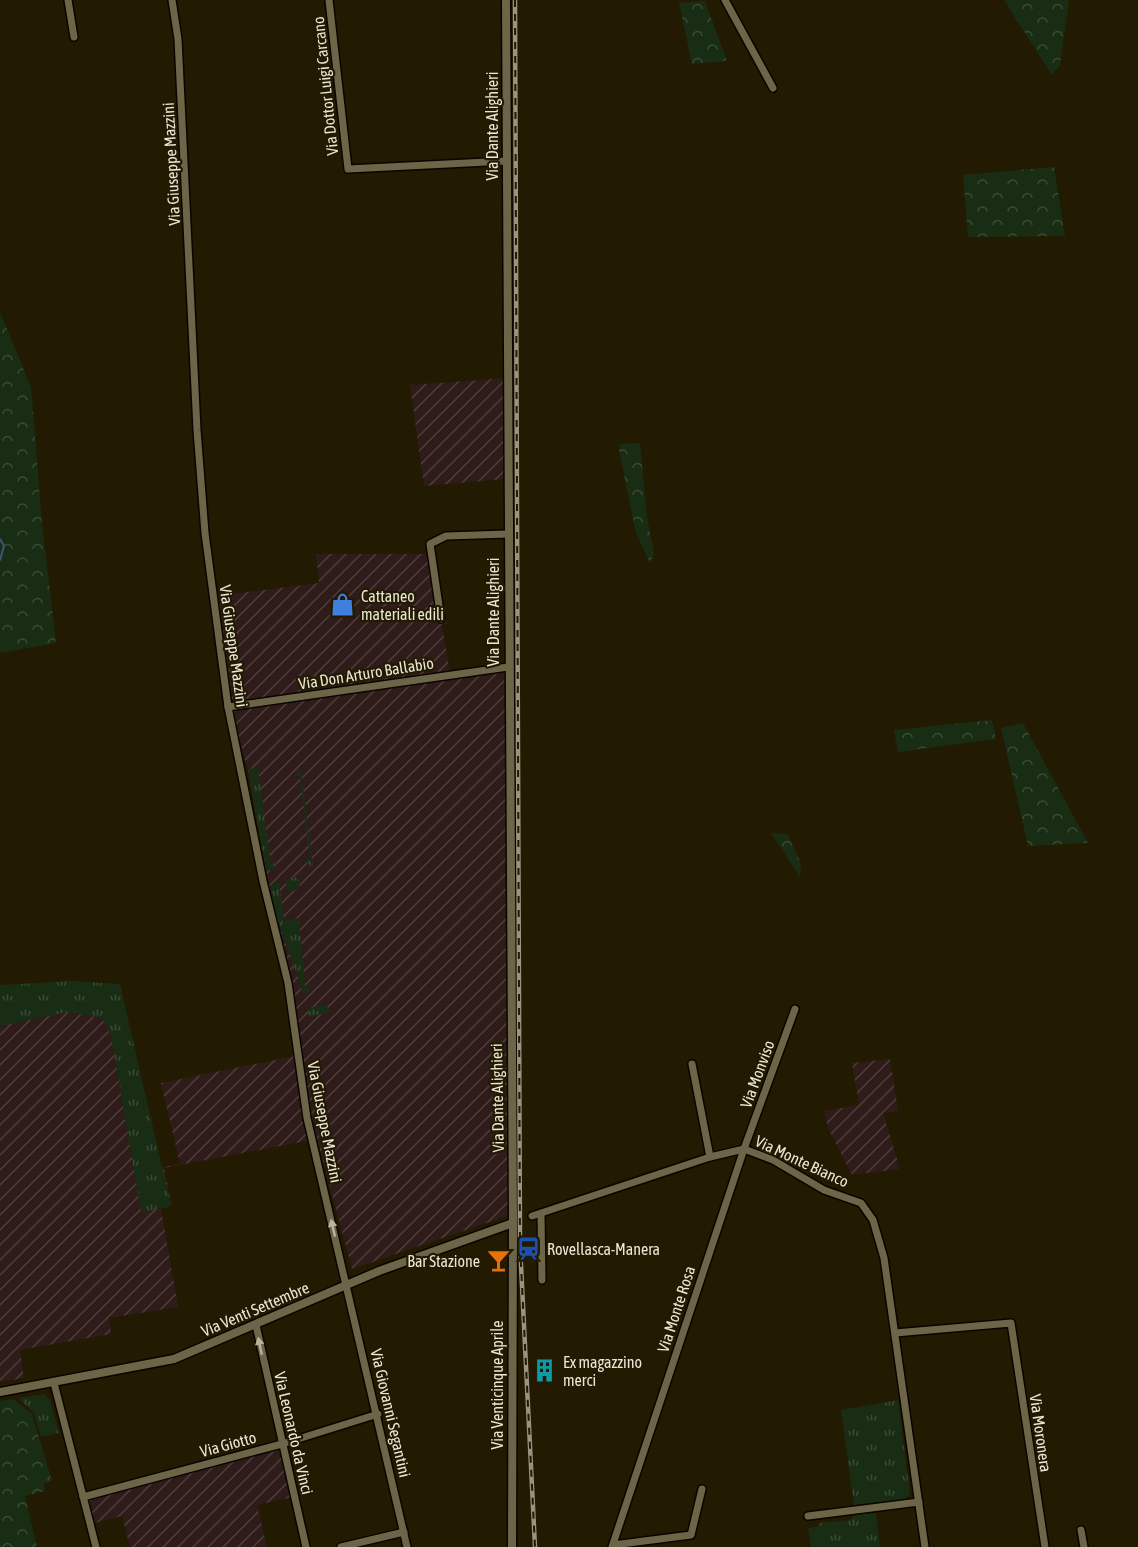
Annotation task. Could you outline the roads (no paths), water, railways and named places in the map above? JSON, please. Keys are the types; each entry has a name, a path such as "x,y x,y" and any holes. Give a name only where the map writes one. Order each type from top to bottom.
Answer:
{"street":[{"path":"68,0 74,37"},
{"name":"Via Giuseppe Mazzini","path":"172,0 178,39 197,430 205,533 228,707 262,877 288,983 307,1118 347,1285"},
{"name":"Via Dottor Luigi Carcano","path":"329,0 348,169 507,161"},
{"name":"Via Dante Alighieri","path":"506,0 508,666 513,1223"},
{"path":"725,0 773,88"},
{"path":"441,619 430,544 446,536 508,534"},
{"name":"Via Don Arturo Ballabio","path":"228,707 508,666"},
{"name":"Via Monviso","path":"744,1149 795,1009"},
{"path":"692,1064 710,1157"},
{"name":"Via Monte Bianco","path":"532,1216 710,1157 744,1149 773,1160 824,1190 861,1203 867,1209 881,1244 925,1547"},
{"name":"Via Monte Rosa","path":"612,1546 744,1149"},
{"path":"541,1214 542,1280"},
{"name":"Via Venti Settembre","path":"0,1392 174,1359 347,1285 513,1223"},
{"name":"Via Venticinque Aprile","path":"512,1547 513,1223"},
{"name":"Via Giovanni Segantini","path":"347,1285 407,1547"},
{"name":"Via Moronera","path":"895,1333 1011,1323 1045,1547"},
{"name":"Via Leonardo da Vinci","path":"256,1325 306,1547"},
{"path":"54,1383 96,1547"},
{"name":"Via Giotto","path":"83,1497 282,1444 378,1414"},
{"path":"612,1546 691,1536 702,1489"},
{"path":"808,1516 918,1502"},
{"path":"1081,1530 1084,1547"},
{"path":"341,1547 404,1532"}],"waterway":[{"path":"0,539 4,546 0,560"}],"railway":[{"path":"515,0 520,1245 535,1547"}],"place":[{"name":"Cattaneo materiali edili","path":"343,605"},
{"name":"Rovellasca-Manera","path":"529,1249"},
{"name":"Bar Stazione","path":"498,1261"},
{"name":"Ex magazzino merci","path":"545,1371"}]}
